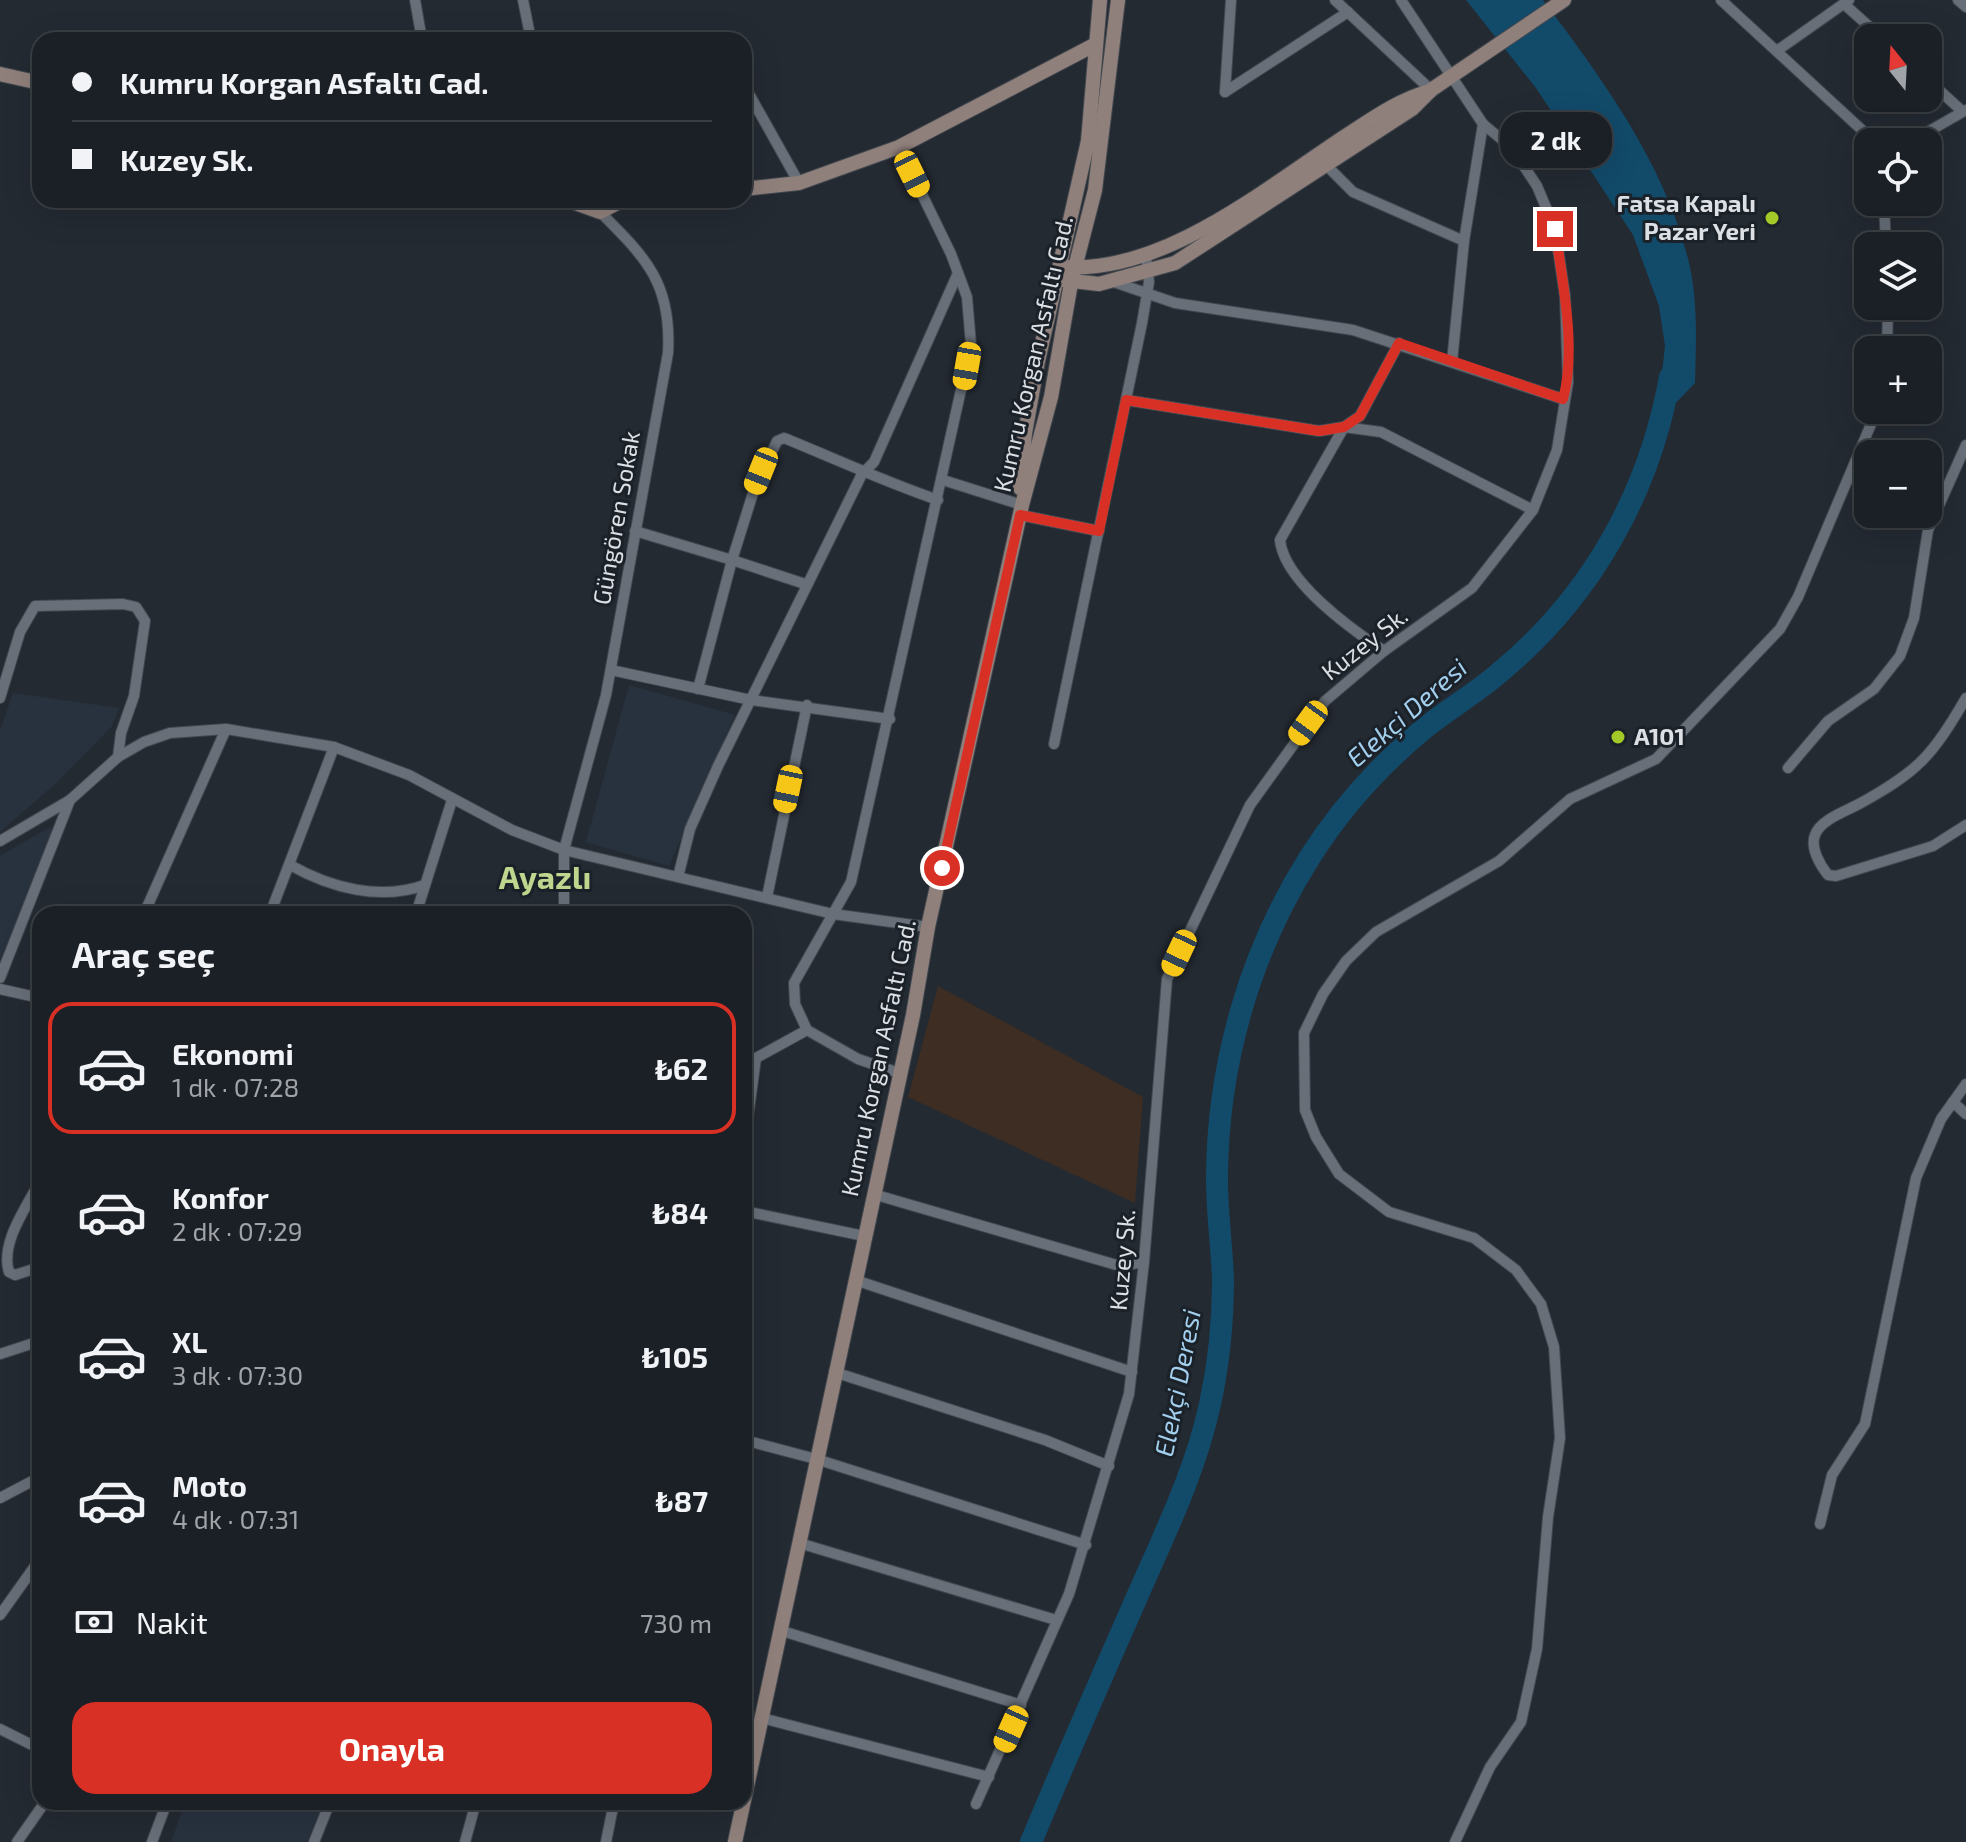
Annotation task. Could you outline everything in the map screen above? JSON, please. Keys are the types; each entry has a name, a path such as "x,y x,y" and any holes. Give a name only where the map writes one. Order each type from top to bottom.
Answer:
{"main road":[{"path":"1021,510 1019,483 1025,433 1056,273 1088,141 1100,0"},
{"name":"Kumru Korgan Asfaltı Cad.","path":"752,1735 762,1718 928,927 1021,510 1051,397 1074,275 1095,190 1118,0"},
{"path":"1377,124 1412,109 1431,90 1564,0"},
{"path":"752,188 799,183 899,147 1096,44"},
{"path":"0,74 32,81"},
{"path":"1074,275 1175,263 1264,198 1377,124 1409,97 1431,90"},
{"path":"589,208 600,212 608,208"},
{"path":"1056,273 1111,281 1147,264"},
{"name":"Kumru Korgan Asfaltı Cad.","path":"735,1842 740,1810"}],"street":[{"path":"523,0 529,32"},
{"path":"1231,0 1225,92 1348,12"},
{"path":"1335,0 1431,90"},
{"name":"Kuzey Sk.","path":"976,1804 1021,1705 1086,1545 1132,1372 1167,979 1250,805 1325,701 1384,651 1472,588 1533,510 1557,450 1568,382 1565,296 1555,229 1537,186 1512,148 1483,124 1457,74 1401,0"},
{"path":"1721,0 1860,128"},
{"path":"1958,0 1966,7"},
{"path":"416,1 421,32"},
{"path":"1778,50 1846,2 1868,24"},
{"path":"1934,128 1964,110 1942,92"},
{"path":"752,93 799,183"},
{"path":"1452,362 1464,241 1483,124"},
{"path":"899,147 967,297 971,345 890,719 851,882 794,983 795,1004 807,1030 858,1059 899,1073"},
{"path":"1322,160 1353,192 1464,241"},
{"name":"Güngören Sokak","path":"564,906 564,850 579,804 611,670 668,353 670,318 662,287 644,257 600,212"},
{"path":"1054,744 1147,294 1147,264"},
{"path":"678,877 690,829 805,584 862,474 874,462 958,273"},
{"path":"1111,281 1175,303 1353,330 1563,399"},
{"path":"1384,651 1341,622 1282,557 1280,540 1344,427 1360,416 1399,343"},
{"path":"1126,400 1319,431 1344,427 1381,432 1533,510"},
{"path":"1455,1842 1490,1767 1521,1722 1537,1649 1548,1517 1560,1438 1554,1347 1541,1304 1516,1270 1474,1238 1389,1212 1339,1174 1316,1137 1305,1110 1304,1033 1331,983 1376,932 1487,869 1570,799 1656,759 1780,629 1798,597 1871,424"},
{"path":"698,689 754,490 777,441 784,438 849,464 862,474 938,500"},
{"path":"1788,768 1828,721 1874,689 1900,656 1914,618 1928,530 1966,445"},
{"path":"943,480 1021,510 1099,531"},
{"path":"635,531 805,584"},
{"path":"0,698 20,632 35,606 123,604 136,607 145,621 134,696 121,733 118,757"},
{"path":"611,670 751,700 807,705 890,719"},
{"path":"1966,698 1936,750 1891,786 1826,822 1815,834 1814,847 1821,866 1828,875 1836,876 1933,846 1966,825"},
{"path":"767,897 807,705"},
{"path":"0,841 70,800 118,757 144,742 170,733 226,729 334,747 409,775 452,800 564,850 833,914 928,927"},
{"path":"148,906 226,729"},
{"path":"273,906 334,747"},
{"path":"0,978 70,800"},
{"path":"418,906 452,800"},
{"path":"290,865 305,873 375,894 399,893 425,885"},
{"path":"0,989 32,996"},
{"path":"752,1059 807,1030"},
{"path":"1820,1524 1832,1475 1865,1424 1916,1178 1941,1119 1966,1084"},
{"path":"1953,1102 1966,1114"},
{"path":"873,1194 1120,1266 1144,1262"},
{"path":"32,1195 4,1243 2,1260 9,1272 15,1275 32,1270"},
{"path":"752,1213 864,1236"},
{"path":"855,1280 1132,1372"},
{"path":"0,1354 32,1344"},
{"path":"834,1372 1045,1440 1109,1466"},
{"path":"752,1442 816,1459 1086,1545"},
{"path":"0,1498 32,1481"},
{"path":"799,1543 1056,1620"},
{"path":"0,1615 32,1570"},
{"path":"779,1630 1021,1705"},
{"path":"762,1718 989,1777"},
{"path":"0,1729 32,1745"},
{"path":"17,1842 39,1810"},
{"path":"152,1842 164,1810"},
{"path":"314,1842 327,1810"},
{"path":"465,1842 474,1810"},
{"path":"606,1842 612,1810"}],"shaded area":[{"path":"629,685 735,715 669,866 586,842"},
{"path":"13,693 119,708 112,726 56,783 0,832 0,731"},
{"path":"52,826 51,845 0,959 0,856"},
{"path":"938,986 1143,1097 1135,1203 908,1097"},
{"path":"182,1810 321,1810 307,1842 171,1842"}],"water":[{"path":"1466,0 1543,0 1631,126 1666,194 1690,267 1696,325 1695,383 1668,411 1660,391 1665,346 1659,306 1633,235 1536,88"}],"waterway":[{"name":"Elekçi Deresi","path":"1031,1842 1170,1521 1204,1428 1216,1373 1222,1311 1217,1180 1223,1095 1241,1012 1270,932 1310,857 1363,788 1426,727 1490,680 1532,643 1588,577 1631,502 1647,462 1670,377"}],"place":[{"name":"Fatsa Kapalı Pazar Yeri","path":"1772,218"},
{"name":"A101","path":"1618,737"}],"district":[{"name":"Ayazlı","path":"545,878"}],"route":[{"path":"942,868 1020,515 1099,531 1126,400 1204,415 1319,431 1344,427 1360,416 1399,343 1563,399 1568,382 1565,296 1555,229"}]}
